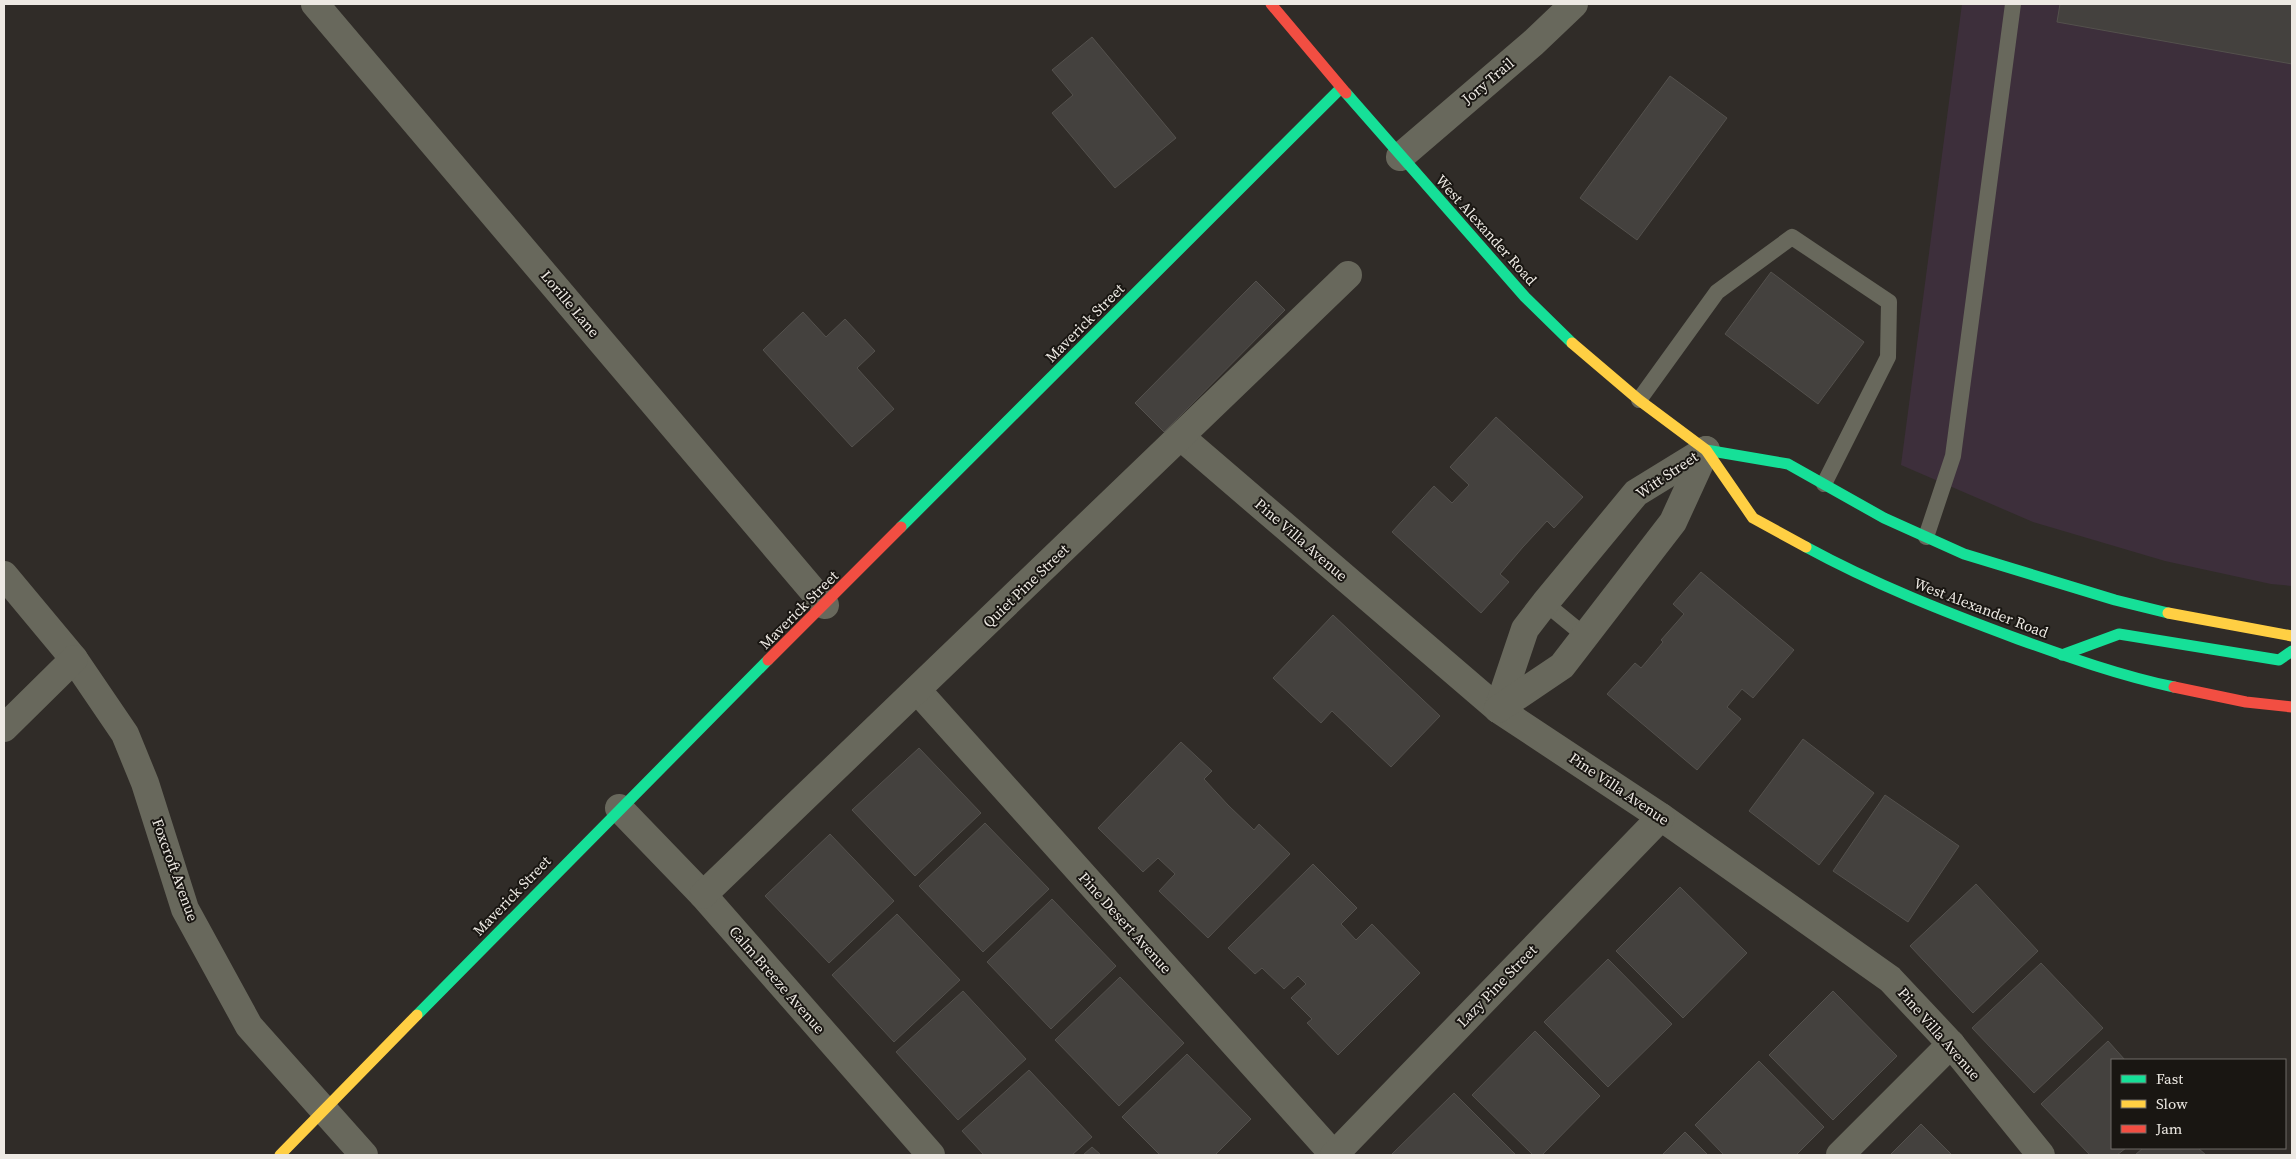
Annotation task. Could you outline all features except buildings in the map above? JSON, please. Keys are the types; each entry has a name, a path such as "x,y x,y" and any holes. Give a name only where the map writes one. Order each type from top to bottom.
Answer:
{"main road":[{"name":"West Alexander Road","path":"1271,4 1400,157 1524,297 1582,352 1639,400 1706,450 1753,518 1850,571 1941,610 2062,655 2168,686 2246,702 2292,707"},
{"name":"Maverick Street","path":"280,1155 619,808 825,605 1341,88"},
{"name":"West Alexander Road","path":"1706,450 1788,464 1884,518 1964,554 2115,600 2196,620 2292,636"},
{"path":"2062,655 2119,634 2279,660 2292,652"}],"street":[{"name":"Lorille Lane","path":"315,4 825,605"},
{"name":"Jory Trail","path":"1400,157 1533,44 1574,4"},
{"name":"Quiet Pine Street","path":"702,894 1181,437 1348,274"},
{"name":"Pine Villa Avenue","path":"1181,437 1498,709 1661,817 1890,979 1951,1044 2041,1155"},
{"name":"Witt Street","path":"1498,709 1525,628 1545,603 1636,493 1706,450"},
{"name":"Witt Street","path":"1498,709 1562,666 1673,522 1706,450"},
{"name":"Foxcroft Avenue","path":"4,575 74,659 125,734 145,783 185,909 244,1018 249,1026 326,1110 364,1155"},
{"path":"4,728 74,659"},
{"name":"Pine Desert Avenue","path":"917,690 1334,1155"},
{"name":"Calm Breeze Avenue","path":"619,808 702,894 931,1155"},
{"name":"Lazy Pine Street","path":"1334,1155 1661,817"},
{"path":"1840,1155 1951,1044"}],"lane":[{"path":"1926,537 1953,456 2013,4"},
{"path":"1639,400 1717,292 1792,237 1889,302 1888,357 1824,484"},
{"path":"1545,603 1584,636"}],"shaded area":[{"path":"1962,4 2292,4 2292,586 2271,584 2165,561 2033,522 1901,465"}],"traffic: fast":[{"path":"901,527 1341,88"},
{"path":"1346,93 1525,297 1572,343"},
{"path":"1706,450 1788,464 1884,518 1964,554 2115,600 2168,613"},
{"path":"1806,547 1884,585 1991,629 2095,666 2174,687"},
{"path":"2062,655 2119,634 2279,660 2292,651"},
{"path":"417,1015 768,660"}],"traffic: slow":[{"path":"1572,343 1639,400 1706,450 1753,518 1806,547"},
{"path":"2168,613 2292,636"},
{"path":"280,1155 417,1015"}],"traffic: jam":[{"path":"1271,4 1346,93"},
{"path":"768,660 901,527"},
{"path":"2174,687 2246,702 2292,707"}]}
